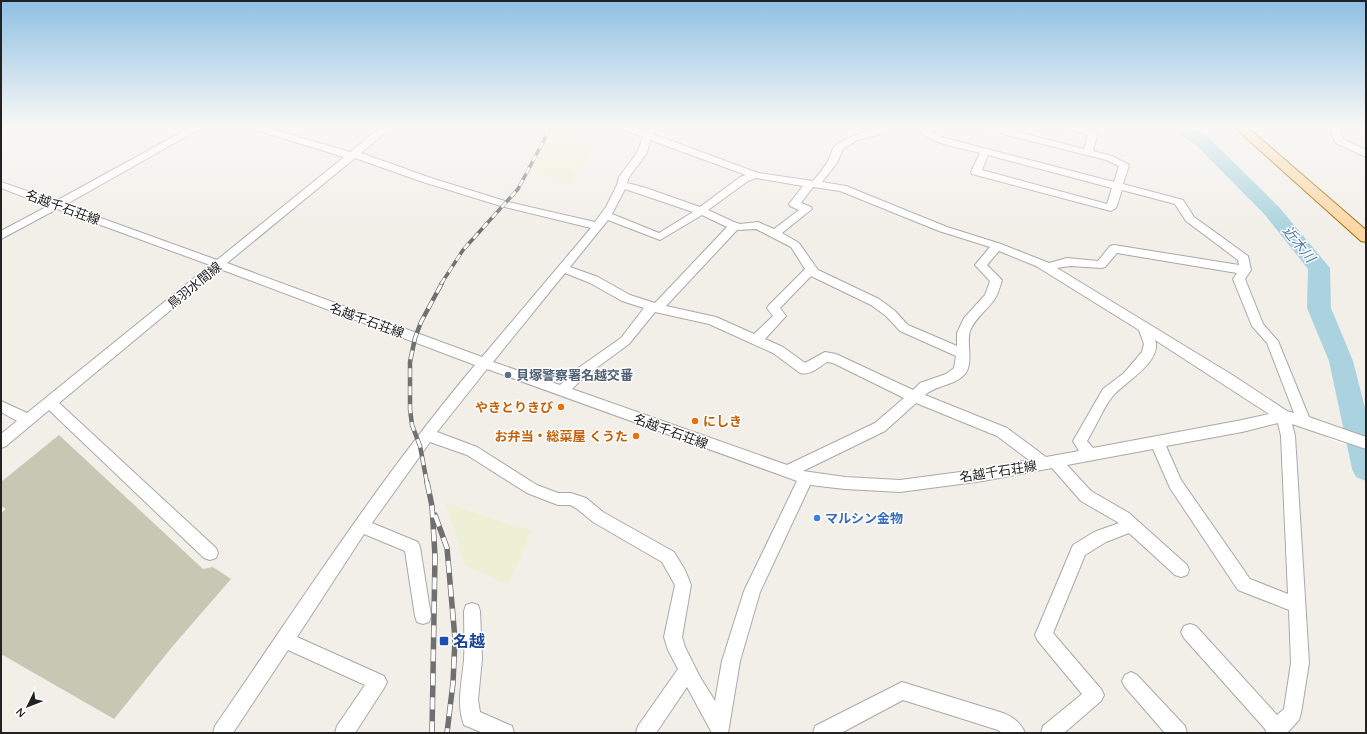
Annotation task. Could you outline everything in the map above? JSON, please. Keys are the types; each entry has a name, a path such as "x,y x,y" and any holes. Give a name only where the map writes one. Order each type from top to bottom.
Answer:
{"main road":[{"path":"1279,161 1366,238"}],"street":[{"path":"1,236 136,161"},
{"name":"鳥羽水間線","path":"1,442 345,161"},
{"path":"372,161 505,204 602,221 660,237 701,211 744,179 755,175"},
{"path":"222,733 361,526 447,408 602,221 622,185 624,176 636,161"},
{"path":"723,161 755,175 842,188 943,229 997,246 1040,263 1229,380 1283,416 1288,436 1300,663 1292,713 1276,731 1190,632"},
{"path":"774,234 807,210 794,204 833,161"},
{"path":"981,161 976,172 1111,208 1124,165 1116,161"},
{"path":"1021,161 1179,202 1190,218 1244,259 1244,270 1239,279 1258,326 1272,341 1304,421"},
{"name":"名越千石荘線","path":"1,185 483,363 806,478 845,483 900,486 983,475 1050,463 1242,426 1283,416 1304,421 1366,443"},
{"path":"622,185 639,189 701,211 734,226 740,227 758,225 796,245 814,273 875,302 890,313 904,328 963,354"},
{"path":"562,391 579,374 625,341 655,307 734,226"},
{"path":"786,472 880,427 913,396 925,387 951,378 960,370 963,354 963,333 970,318 990,297 996,280 981,265 997,246"},
{"path":"1048,268 1063,262 1093,265 1101,264 1114,250 1244,270"},
{"path":"563,268 594,280 626,298 655,307 712,320 778,350 806,370 825,357 836,359 913,396 1002,432 1050,463 1086,496 1124,518 1181,570"},
{"path":"756,340 780,316 773,308 811,270"},
{"path":"1089,455 1080,441 1084,434 1108,394 1130,376 1148,354 1150,344 1144,327"},
{"path":"50,402 210,553"},
{"path":"1,406 28,420"},
{"path":"428,435 472,451 532,489 558,499 571,499 581,503 598,517 668,557 683,585 673,636 677,650 687,671 720,729"},
{"path":"1157,442 1175,484 1244,585 1297,605"},
{"path":"720,729 731,661 752,591 806,478"},
{"path":"1050,733 1095,695 1044,635 1079,550 1100,537 1130,525"},
{"path":"361,526 412,547 423,616"},
{"path":"472,611 473,659 469,700 471,718 505,733"},
{"path":"284,640 378,682 344,733"},
{"path":"645,733 687,671"},
{"path":"1131,681 1178,733"},
{"path":"822,733 902,691 1003,722 1016,733"}],"shaded area":[{"path":"536,161 583,161 569,182 531,172"},
{"path":"59,435 203,569 213,567 231,579 172,647 114,719 1,654 1,513 6,509 1,506 1,482"},
{"path":"446,503 505,523 532,530 508,585 464,565"}],"pier":[{"path":"1327,422 1366,436 1366,452 1327,438"}],"waterway":[{"name":"近木川","path":"1222,161 1272,211 1319,268 1319,308 1341,361 1366,469"}],"railway":[{"path":"441,284 463,250 518,189 533,161"},
{"path":"427,483 420,446 412,425 410,409 410,362 415,338 421,322 442,283"},
{"path":"427,482 432,506 435,556 432,733"},
{"path":"435,515 447,548 455,639 453,683 447,733"}],"place":[{"name":"貝塚警察署名越交番","path":"508,375"},
{"name":"やきとりきび","path":"561,407"},
{"name":"にしき","path":"695,421"},
{"name":"お弁当・総菜屋 くうた","path":"636,436"},
{"name":"マルシン金物","path":"817,518"},
{"name":"名越","path":"444,641"}]}
